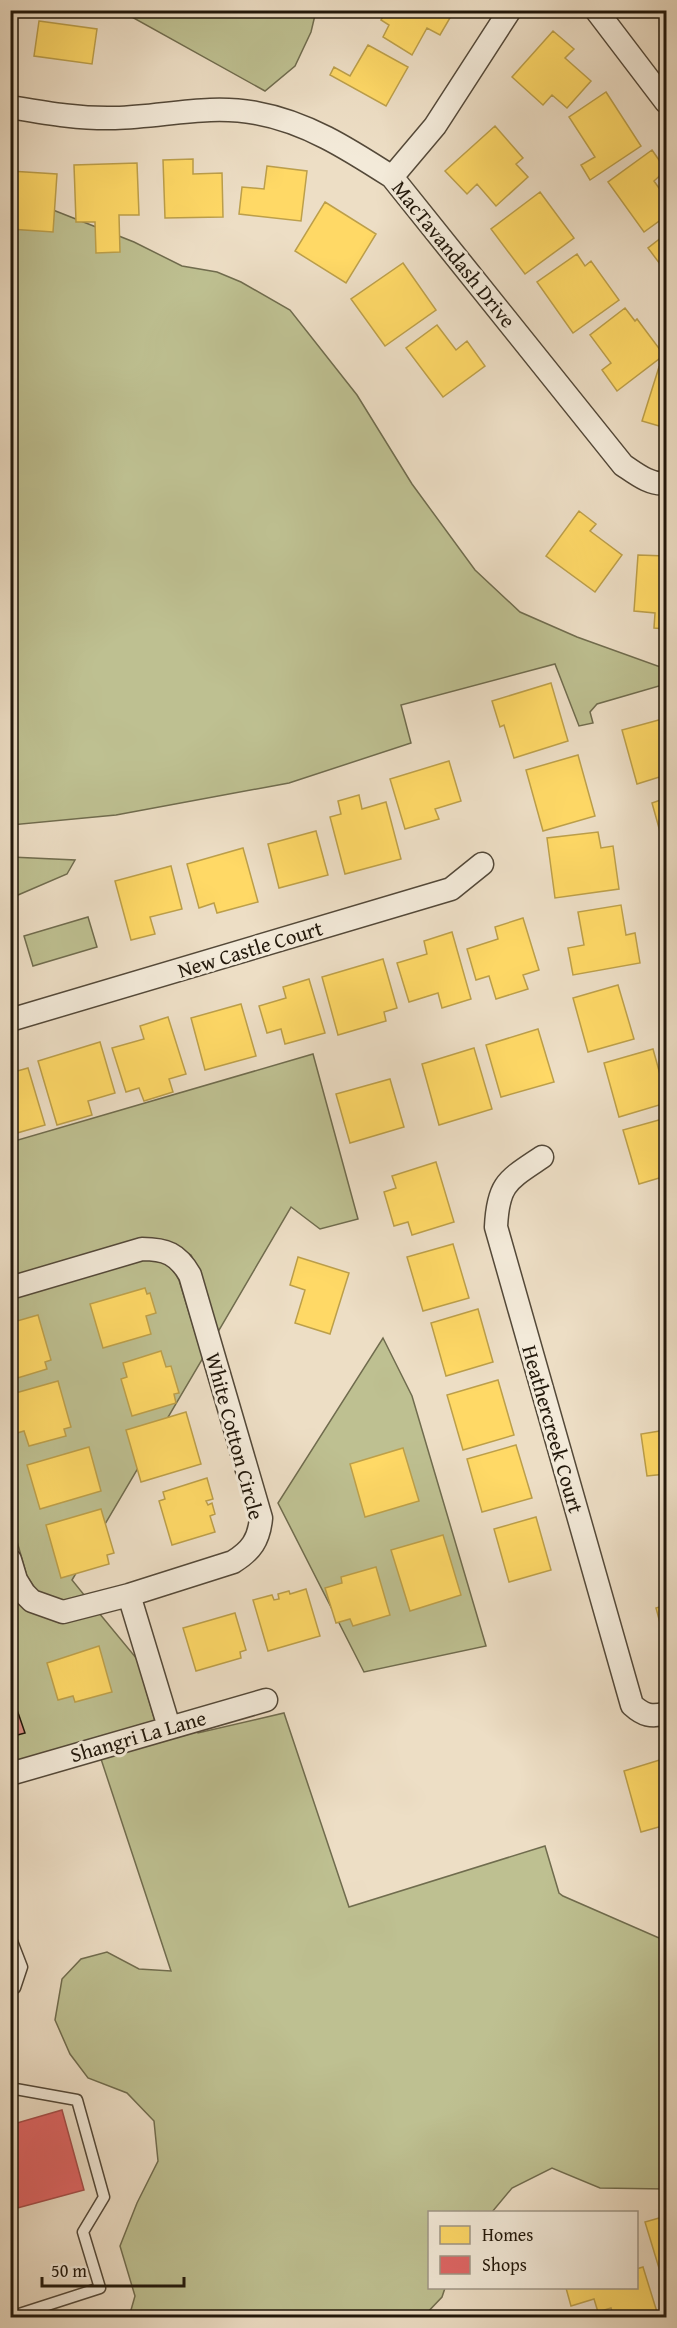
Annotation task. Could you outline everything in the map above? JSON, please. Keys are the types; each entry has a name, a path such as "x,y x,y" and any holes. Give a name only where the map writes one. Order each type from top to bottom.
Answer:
{"street":[{"path":"392,177 435,126 510,10"},
{"path":"596,10 666,102"},
{"name":"MacTavandash Drive","path":"10,107 81,117 116,118 200,109 256,113 298,125 344,146 392,177 623,465 641,476 662,484 666,483"},
{"name":"New Castle Court","path":"10,1020 451,889 482,864"},
{"name":"Heathercreek Court","path":"542,1157 510,1179 497,1201 496,1227 632,1705 642,1714 657,1716 666,1713"},
{"name":"White Cotton Circle","path":"10,1288 142,1249 160,1249 181,1260 190,1275 261,1518 256,1542 248,1553 233,1562 129,1595 63,1612 32,1601 16,1580 10,1560"},
{"path":"129,1595 169,1727"},
{"name":"Shangri La Lane","path":"10,1774 266,1700"}],"lane":[{"path":"10,1936 22,1967 15,1988 10,1989"},
{"path":"10,2088 77,2100 104,2197 83,2232 100,2288 10,2317"}],"green space":[{"path":"121,11 316,11 311,32 295,66 265,91"},
{"path":"48,208 134,242 182,266 217,272 241,282 290,310 357,395 412,484 475,570 520,612 577,637 666,669 666,684 597,704 590,712 593,723 579,726 555,664 401,705 411,743 289,783 116,815 11,825 10,213"},
{"path":"11,857 75,860 67,874 11,898"},
{"path":"88,917 97,947 33,966 24,936"},
{"path":"313,1054 358,1219 320,1229 291,1207 218,1332 200,1272 191,1255 166,1241 11,1278 11,1142"},
{"path":"143,1259 155,1260 173,1270 179,1280 203,1358 72,1580 85,1596 64,1602 38,1593 27,1576 11,1521 11,1298"},
{"path":"383,1338 412,1396 486,1646 364,1672 278,1503"},
{"path":"10,1592 27,1611 99,1613 137,1659 155,1721 11,1764"},
{"path":"284,1713 349,1907 545,1846 559,1893 666,1941 666,2189 600,2188 552,2168 512,2188 493,2211 428,2211 428,2289 445,2289 442,2297 423,2317 129,2317 135,2296 120,2246 137,2203 158,2161 154,2121 127,2093 88,2078 70,2054 55,2020 62,1979 81,1959 107,1952 139,1969 171,1971 101,1759 196,1730 198,1733"}],"building: Homes":[{"path":"387,10 454,11 440,35 427,28 412,55 383,37 389,25 381,20"},
{"path":"39,21 97,29 92,64 34,56"},
{"path":"553,31 574,49 565,58 591,81 567,108 552,95 543,105 512,77"},
{"path":"368,45 408,67 386,106 330,75 334,67 350,76"},
{"path":"606,92 641,146 590,180 581,165 595,157 569,117"},
{"path":"495,126 523,158 516,164 528,177 496,206 477,184 467,194 445,171"},
{"path":"652,150 666,170 654,181 666,198 666,216 644,232 608,182"},
{"path":"193,159 193,174 222,173 223,217 165,218 163,160"},
{"path":"137,163 139,215 119,215 120,252 96,253 95,222 76,222 74,165"},
{"path":"267,166 307,171 301,221 239,214 242,187 264,189"},
{"path":"10,171 57,174 53,232 10,229"},
{"path":"540,192 574,238 525,274 491,229"},
{"path":"325,202 376,234 346,283 295,251"},
{"path":"666,234 666,272 648,248"},
{"path":"577,254 585,266 591,261 619,300 573,333 537,282"},
{"path":"403,263 436,310 385,346 351,299"},
{"path":"625,308 635,321 637,319 664,355 617,391 602,370 611,363 590,335"},
{"path":"437,325 456,350 467,341 485,366 443,397 406,348"},
{"path":"659,367 666,369 666,428 642,421"},
{"path":"579,511 596,524 590,531 622,555 595,592 546,556"},
{"path":"638,555 666,556 666,629 654,628 655,613 634,611"},
{"path":"551,683 568,741 514,758 504,725 500,727 492,701"},
{"path":"666,718 666,775 637,784 622,730"},
{"path":"578,755 595,816 543,831 526,770"},
{"path":"449,761 461,801 435,809 439,819 405,829 390,779"},
{"path":"359,795 362,809 386,802 401,859 345,874 330,817 341,814 338,801"},
{"path":"666,798 666,853 652,803"},
{"path":"316,831 328,875 279,888 268,844"},
{"path":"598,832 601,848 613,846 619,889 555,898 547,838"},
{"path":"243,848 258,902 217,913 214,903 199,908 187,864"},
{"path":"171,866 182,909 150,917 155,934 131,940 115,881"},
{"path":"621,905 626,935 635,933 640,963 573,975 568,948 584,945 578,912"},
{"path":"523,918 539,970 523,975 528,989 496,999 489,976 476,980 467,949 498,939 495,927"},
{"path":"452,932 471,999 442,1008 438,993 409,1002 397,963 427,954 424,941"},
{"path":"383,959 397,1008 384,1012 386,1021 338,1035 322,977"},
{"path":"309,979 325,1033 285,1044 281,1029 267,1033 259,1006 286,998 283,987"},
{"path":"618,985 634,1039 588,1052 573,998"},
{"path":"241,1004 256,1056 205,1070 191,1018"},
{"path":"168,1017 186,1074 169,1079 173,1092 144,1101 139,1088 126,1092 112,1048 144,1039 140,1026"},
{"path":"538,1029 554,1082 501,1097 486,1045"},
{"path":"100,1042 115,1093 88,1101 92,1115 57,1125 38,1061"},
{"path":"474,1048 492,1109 439,1125 422,1064"},
{"path":"653,1049 666,1103 619,1117 604,1063"},
{"path":"28,1068 45,1125 17,1133 13,1122 10,1123 10,1073"},
{"path":"390,1079 404,1127 350,1143 336,1094"},
{"path":"666,1118 666,1176 639,1184 623,1130"},
{"path":"436,1162 454,1222 412,1235 408,1222 394,1226 384,1192 396,1188 392,1176"},
{"path":"453,1244 469,1298 423,1311 407,1257"},
{"path":"298,1257 349,1273 330,1334 295,1323 305,1290 290,1285"},
{"path":"145,1288 147,1294 150,1293 156,1313 146,1316 151,1334 103,1348 90,1304"},
{"path":"478,1309 493,1362 446,1376 431,1323"},
{"path":"38,1315 51,1360 45,1362 47,1369 11,1380 10,1323"},
{"path":"161,1351 166,1367 171,1366 179,1393 174,1394 176,1403 132,1416 121,1379 127,1377 123,1363"},
{"path":"498,1380 514,1435 463,1450 447,1395"},
{"path":"58,1381 71,1427 64,1429 66,1436 29,1446 24,1431 17,1433 10,1409 10,1404 15,1402 12,1394"},
{"path":"186,1412 201,1464 141,1482 126,1430"},
{"path":"666,1430 666,1474 647,1476 641,1434"},
{"path":"516,1445 532,1498 482,1512 467,1459"},
{"path":"89,1447 101,1491 40,1509 27,1465"},
{"path":"403,1448 419,1501 365,1517 350,1464"},
{"path":"207,1478 213,1499 206,1501 208,1505 212,1503 215,1514 210,1516 215,1532 172,1545 159,1501 165,1499 163,1492"},
{"path":"101,1509 114,1553 107,1555 109,1564 61,1578 46,1525"},
{"path":"536,1517 551,1570 509,1582 494,1529"},
{"path":"443,1535 461,1595 410,1611 391,1550"},
{"path":"376,1567 390,1615 353,1626 350,1619 336,1623 325,1588 342,1583 341,1577"},
{"path":"306,1589 320,1636 268,1651 253,1600 272,1595 274,1600 279,1599 278,1594 289,1591 290,1594"},
{"path":"666,1605 666,1645 656,1608"},
{"path":"235,1613 246,1650 240,1652 241,1658 196,1671 183,1628"},
{"path":"99,1646 112,1692 75,1702 73,1696 58,1700 47,1663"},
{"path":"666,1758 666,1825 641,1832 624,1771"},
{"path":"666,2216 666,2291 645,2222"},
{"path":"643,2267 657,2312 639,2318 614,2318 611,2308 598,2312 594,2299 571,2306 566,2289 638,2289 638,2268"}],"building: Shops":[{"path":"62,2110 84,2190 10,2210 10,2125"}],"building: Other":[{"path":"13,1698 25,1733 10,1737 10,1699"}]}
